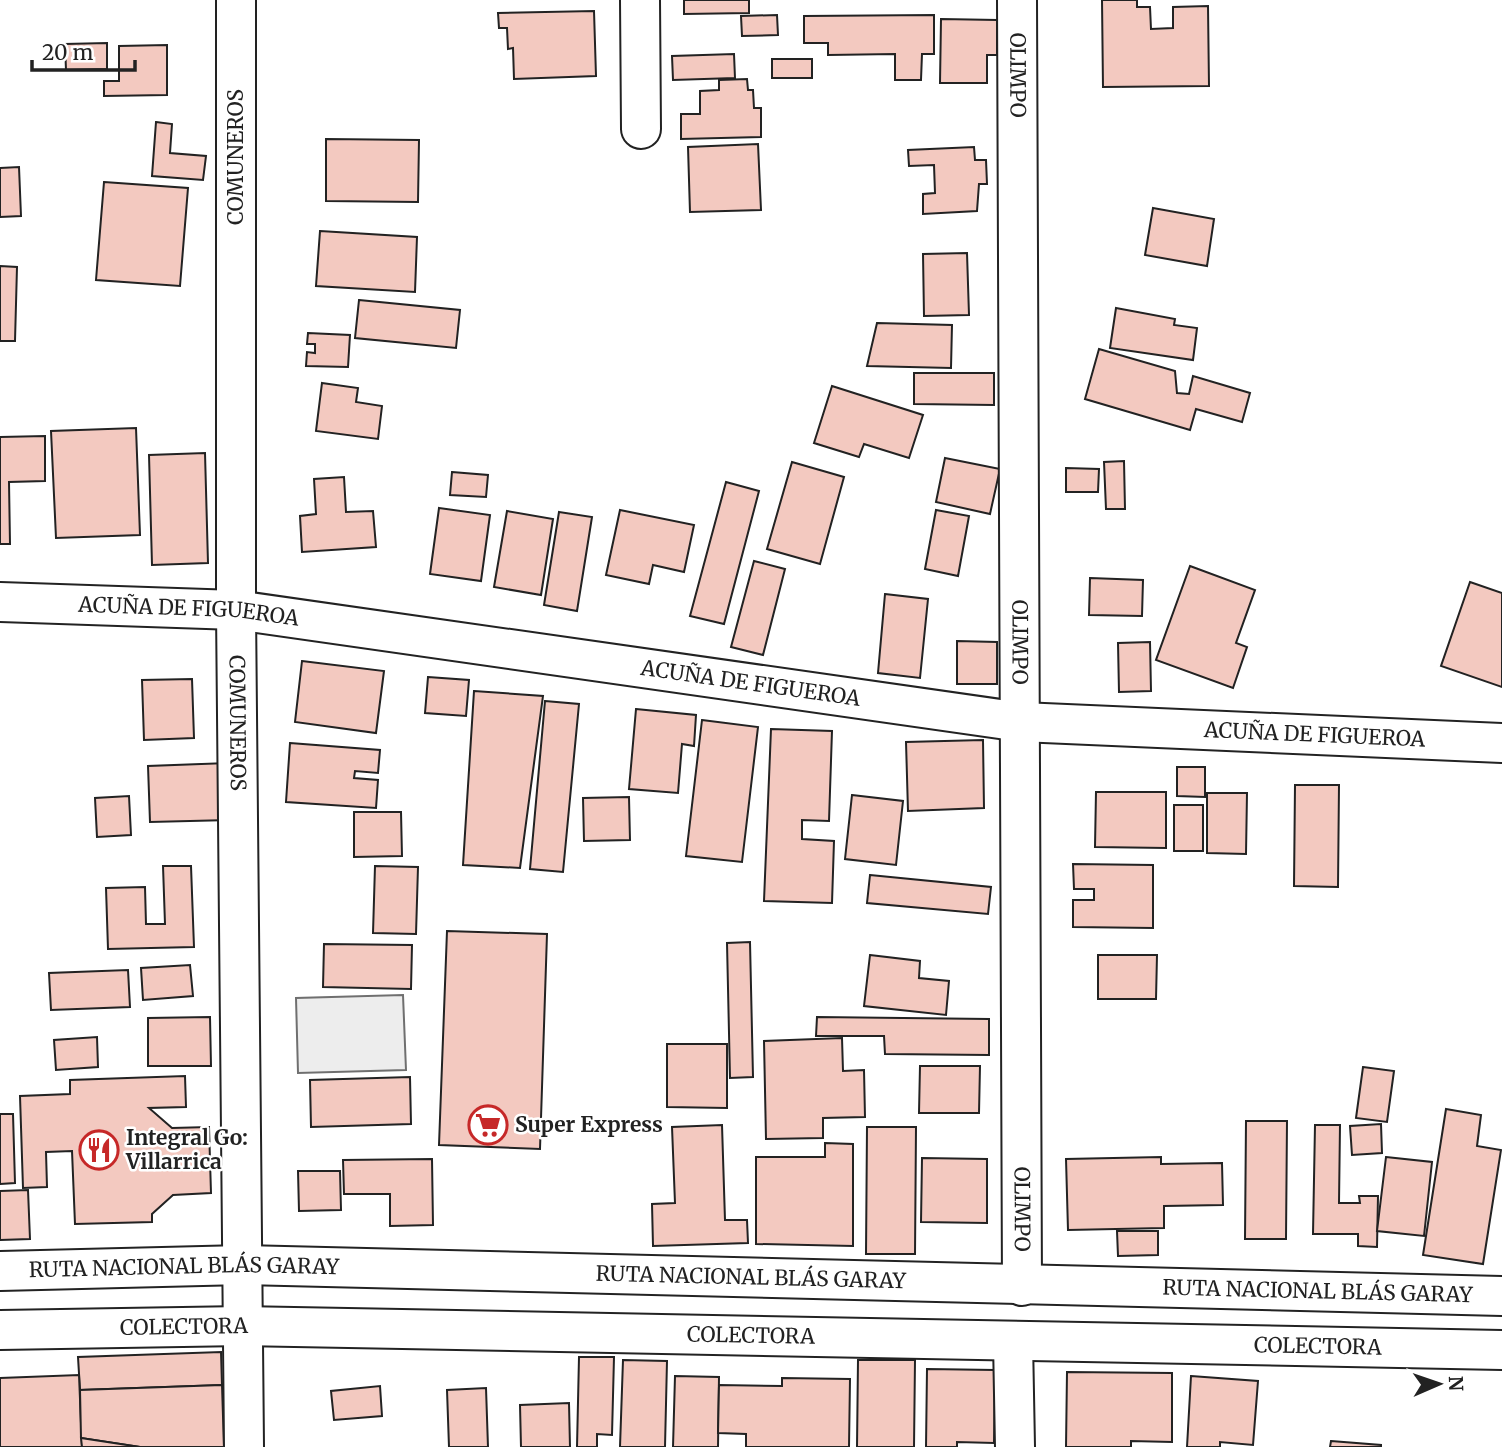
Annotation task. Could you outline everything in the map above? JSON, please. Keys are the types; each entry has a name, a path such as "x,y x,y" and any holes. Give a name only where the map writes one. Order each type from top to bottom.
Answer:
{"main road":[{"name":"COMUNEROS","path":"236,0 236,610 244,1447"},
{"path":"640,0 641,129"},
{"name":"OLIMPO","path":"1017,0 1022,1286"},
{"name":"ACUÑA DE FIGUEROA","path":"0,602 236,610 1021,722 1502,743"},
{"name":"RUTA NACIONAL BLÁS GARAY","path":"0,1271 243,1265 1502,1296"},
{"name":"COLECTORA","path":"0,1330 243,1326 1502,1350"},
{"path":"1013,1341 1015,1447"}],"shaded area":[{"path":"403,995 406,1070 298,1073 296,998"}],"building":[{"path":"684,0 749,0 749,13 684,14"},
{"path":"1102,0 1137,0 1137,7 1150,7 1151,29 1173,28 1173,7 1208,6 1209,86 1103,87"},
{"path":"594,11 596,76 514,79 513,48 508,49 507,28 499,28 498,13"},
{"path":"777,15 778,35 742,36 741,16"},
{"path":"934,15 934,54 922,54 921,80 895,80 895,54 828,55 828,43 804,43 804,16"},
{"path":"941,19 997,20 997,55 987,55 987,83 940,83"},
{"path":"107,43 107,69 66,70 65,44"},
{"path":"167,45 167,95 104,96 104,81 119,81 119,46"},
{"path":"734,54 735,78 673,80 672,56"},
{"path":"772,59 812,59 812,78 772,78"},
{"path":"747,79 748,90 753,90 754,108 761,108 761,137 681,139 681,114 700,114 700,91 719,90 719,80"},
{"path":"156,122 172,124 170,153 206,156 203,180 152,176"},
{"path":"326,139 419,140 418,202 326,201"},
{"path":"758,144 761,210 690,212 688,147"},
{"path":"974,147 975,160 986,160 987,184 979,184 977,211 923,214 923,194 935,193 934,165 909,166 908,150"},
{"path":"19,167 21,216 0,217 0,168"},
{"path":"104,182 188,188 180,286 96,280"},
{"path":"1153,208 1214,219 1207,266 1145,255"},
{"path":"320,231 417,237 415,292 316,286"},
{"path":"967,253 969,315 924,316 923,254"},
{"path":"0,266 17,267 15,341 0,341"},
{"path":"359,300 460,310 456,348 355,338"},
{"path":"1116,308 1175,319 1174,325 1197,328 1193,360 1110,348"},
{"path":"877,323 952,325 951,368 867,366"},
{"path":"308,333 350,335 348,367 306,366 307,352 315,353 315,344 307,344"},
{"path":"1099,349 1175,371 1177,393 1189,394 1193,376 1250,393 1242,422 1196,409 1190,430 1085,399"},
{"path":"914,373 994,373 994,405 914,404"},
{"path":"322,383 358,388 356,402 382,406 378,439 316,431"},
{"path":"832,386 923,415 909,458 864,444 859,457 814,443"},
{"path":"136,428 140,535 56,538 51,431"},
{"path":"45,436 45,481 9,482 10,544 0,544 0,437"},
{"path":"205,453 208,563 152,565 149,455"},
{"path":"945,458 1000,469 990,514 936,502"},
{"path":"1124,461 1125,509 1106,509 1104,462"},
{"path":"792,462 844,477 820,564 767,549"},
{"path":"1066,468 1099,469 1098,492 1066,492"},
{"path":"452,472 488,475 486,497 450,495"},
{"path":"344,477 346,512 373,511 376,547 302,552 300,516 316,514 314,479"},
{"path":"726,482 759,491 724,624 690,616"},
{"path":"439,508 490,515 481,581 430,574"},
{"path":"620,510 694,525 684,572 653,565 649,584 606,575"},
{"path":"936,510 969,516 958,576 925,569"},
{"path":"507,511 553,519 541,595 494,587"},
{"path":"559,512 592,517 577,611 544,605"},
{"path":"754,561 785,569 763,655 731,647"},
{"path":"1190,566 1255,590 1236,643 1247,647 1233,688 1156,660"},
{"path":"1090,578 1143,580 1142,616 1089,615"},
{"path":"1470,582 1502,593 1502,687 1441,666"},
{"path":"885,594 928,599 920,678 878,673"},
{"path":"957,641 997,642 997,684 957,684"},
{"path":"1150,642 1151,691 1119,692 1118,643"},
{"path":"302,661 384,671 376,733 295,722"},
{"path":"428,677 469,680 466,716 425,713"},
{"path":"192,679 194,738 144,740 142,680"},
{"path":"474,691 543,696 520,868 463,865"},
{"path":"545,701 579,704 563,872 530,869"},
{"path":"636,709 696,715 694,746 682,744 678,793 629,789"},
{"path":"702,720 758,727 742,862 686,856"},
{"path":"771,729 832,731 829,821 802,820 802,839 834,841 832,903 764,901"},
{"path":"983,740 984,808 908,811 906,742"},
{"path":"290,743 380,750 378,773 355,771 354,778 378,780 376,808 286,802"},
{"path":"228,763 230,820 150,822 148,766"},
{"path":"1177,767 1205,767 1205,797 1177,796"},
{"path":"1295,785 1339,785 1338,887 1294,886"},
{"path":"1096,792 1166,792 1166,848 1095,847"},
{"path":"1207,793 1247,793 1246,854 1207,853"},
{"path":"852,795 903,801 896,865 845,859"},
{"path":"129,796 131,835 97,837 95,798"},
{"path":"629,797 630,840 584,841 583,798"},
{"path":"1174,805 1203,805 1203,851 1174,851"},
{"path":"354,812 401,812 402,856 354,857"},
{"path":"1073,864 1153,865 1153,928 1073,927 1073,900 1094,900 1094,889 1074,889"},
{"path":"163,866 191,866 194,947 108,949 106,888 145,887 146,924 165,924"},
{"path":"375,866 418,867 416,934 373,933"},
{"path":"870,875 991,887 988,914 867,903"},
{"path":"447,931 547,934 540,1149 439,1145"},
{"path":"750,942 753,1077 730,1078 727,943"},
{"path":"324,944 412,945 411,989 323,987"},
{"path":"870,955 920,961 919,978 949,981 946,1015 864,1006"},
{"path":"1098,955 1157,955 1156,999 1098,999"},
{"path":"190,965 193,996 143,1000 141,968"},
{"path":"128,970 130,1007 51,1010 49,973"},
{"path":"210,1017 211,1066 148,1066 148,1018"},
{"path":"817,1017 989,1019 989,1055 885,1054 884,1036 816,1036"},
{"path":"97,1037 98,1067 56,1070 54,1040"},
{"path":"842,1038 843,1071 864,1070 865,1117 823,1118 823,1138 766,1139 764,1041"},
{"path":"667,1044 727,1044 727,1108 667,1107"},
{"path":"920,1066 980,1066 979,1113 919,1113"},
{"path":"1363,1067 1394,1071 1387,1122 1356,1118"},
{"path":"185,1076 186,1107 149,1108 172,1128 209,1127 211,1193 173,1195 152,1214 152,1222 75,1224 72,1151 46,1152 47,1187 23,1188 20,1096 70,1094 70,1080"},
{"path":"410,1077 411,1124 311,1127 310,1080"},
{"path":"1446,1109 1481,1115 1477,1146 1501,1150 1483,1264 1423,1255"},
{"path":"0,1114 13,1114 15,1183 0,1184"},
{"path":"1246,1121 1287,1121 1286,1239 1245,1239"},
{"path":"1381,1124 1382,1153 1352,1155 1350,1126"},
{"path":"722,1125 725,1220 747,1220 748,1243 653,1246 652,1204 675,1203 672,1127"},
{"path":"1315,1125 1340,1125 1339,1203 1360,1203 1359,1196 1378,1196 1377,1247 1358,1246 1358,1234 1313,1234"},
{"path":"867,1127 916,1127 915,1254 866,1254"},
{"path":"825,1143 853,1144 853,1246 756,1244 756,1157 825,1157"},
{"path":"1161,1157 1161,1164 1222,1163 1223,1205 1164,1206 1164,1228 1068,1230 1066,1159"},
{"path":"1386,1157 1432,1162 1424,1236 1377,1231"},
{"path":"922,1158 987,1159 987,1223 921,1222"},
{"path":"432,1159 433,1225 390,1226 390,1194 344,1194 343,1160"},
{"path":"298,1171 340,1171 341,1210 299,1211"},
{"path":"28,1190 30,1239 0,1240 0,1191"},
{"path":"1117,1231 1158,1231 1158,1255 1118,1256"},
{"path":"221,1352 222,1385 80,1390 78,1357"},
{"path":"579,1357 614,1357 612,1435 597,1434 597,1447 577,1447"},
{"path":"623,1360 667,1361 665,1447 620,1447"},
{"path":"858,1360 915,1360 914,1447 857,1447"},
{"path":"927,1369 995,1370 994,1443 957,1442 957,1447 926,1447"},
{"path":"1067,1372 1172,1373 1172,1442 1131,1441 1131,1447 1066,1447"},
{"path":"79,1375 82,1447 0,1447 0,1378"},
{"path":"675,1376 719,1377 718,1447 673,1447"},
{"path":"1191,1376 1258,1381 1253,1445 1220,1442 1220,1447 1187,1447"},
{"path":"782,1378 850,1379 849,1447 746,1447 746,1434 718,1433 719,1385 782,1386"},
{"path":"222,1385 224,1447 140,1447 81,1438 80,1390"},
{"path":"380,1386 382,1416 334,1420 331,1391"},
{"path":"486,1388 488,1447 449,1447 447,1390"},
{"path":"569,1403 570,1447 521,1447 520,1405"},
{"path":"81,1438 140,1447 82,1447"},
{"path":"1331,1441 1381,1445 1381,1447 1330,1447"}],"place":[{"name":"Super Express","path":"488,1125"},
{"name":"Integral Go: Villarrica","path":"99,1150"}]}
